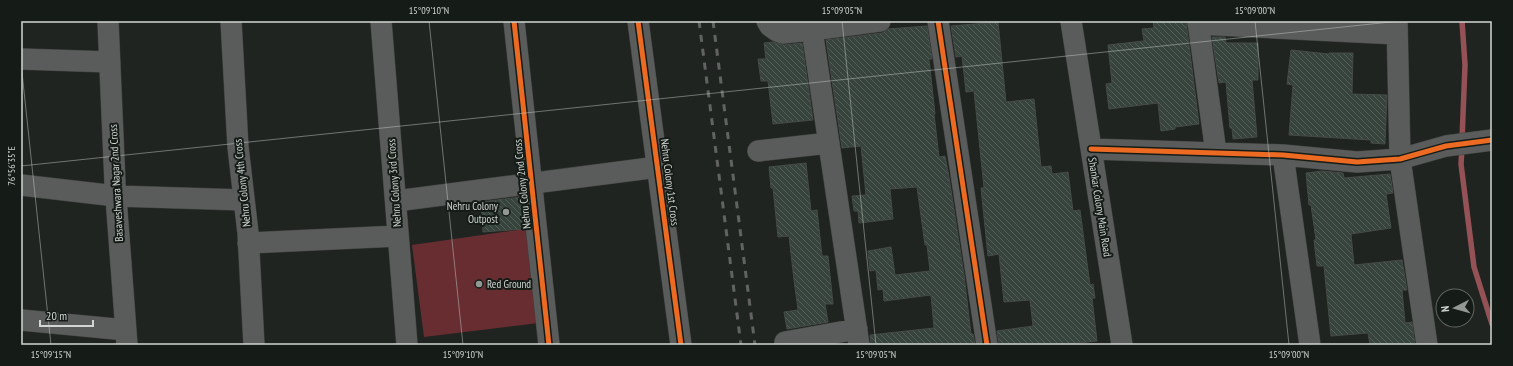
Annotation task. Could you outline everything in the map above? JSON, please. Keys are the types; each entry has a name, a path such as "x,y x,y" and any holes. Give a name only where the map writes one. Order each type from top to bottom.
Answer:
{"street":[{"name":"Basaveshwara Nagar 2nd Cross","path":"108,21 116,196 127,337"},
{"name":"Nehru Colony 4th Cross","path":"232,21 238,147 248,243 254,345"},
{"name":"Nehru Colony 3rd Cross","path":"381,21 407,345"},
{"name":"Nehru Colony 2nd Cross","path":"514,21 549,345"},
{"name":"Nehru Colony 1st Cross","path":"638,21 681,345"},
{"path":"767,21 770,26 783,33 880,21"},
{"path":"938,21 987,345"},
{"name":"Shankar Colony Main Road","path":"1071,21 1122,345"},
{"path":"1216,153 1198,22 1397,28 1400,159 1427,345"},
{"path":"785,342 858,337 812,30"},
{"path":"21,59 110,62"},
{"path":"1091,149 1283,155 1357,162 1400,159 1446,146 1488,140"},
{"path":"758,151 829,143"},
{"path":"1283,155 1310,345"},
{"path":"396,201 532,182 658,167"},
{"path":"21,185 116,196 244,200"},
{"path":"248,243 398,236"},
{"path":"21,320 127,337"}],"shaded area":[{"name":"Red Ground","path":"531,228 547,322 424,337 412,245"}],"building":[{"path":"1153,21 1186,21 1199,124 1175,127 1175,129 1161,131 1158,103 1109,109 1106,84 1112,83 1108,45 1144,41 1142,29 1154,28"},
{"path":"998,22 1006,102 1034,99 1041,167 1051,166 1052,174 1068,172 1073,211 1080,210 1090,285 1093,284 1095,298 1092,298 1097,341 1060,345 999,345 997,331 1033,326 1030,300 1004,302 999,254 988,256 981,188 984,188 974,91 966,92 962,56 956,57 951,26"},
{"path":"927,26 932,59 929,59 939,157 945,156 964,275 971,334 973,334 975,345 871,345 870,335 934,328 931,295 884,301 883,289 878,290 876,270 870,271 868,251 891,247 895,275 930,271 927,245 925,245 917,187 890,189 893,219 859,223 858,211 854,211 852,196 866,195 861,146 842,148 826,40 882,33 888,29"},
{"path":"1212,37 1225,37 1226,43 1258,43 1258,80 1252,80 1257,137 1233,139 1232,128 1230,128 1226,82 1219,83"},
{"path":"773,42 784,45 802,43 813,120 773,124 768,81 761,81 758,59 766,59 764,43"},
{"path":"1291,50 1329,54 1353,53 1352,94 1387,95 1385,144 1371,143 1371,140 1289,135 1293,85 1287,84"},
{"path":"806,163 811,211 817,210 822,256 828,256 833,304 825,304 828,322 787,329 784,312 798,310 789,236 778,237 773,188 771,188 769,167"},
{"path":"1322,171 1343,173 1344,178 1390,174 1393,193 1386,194 1391,228 1351,234 1354,265 1402,260 1407,290 1402,290 1405,323 1412,322 1415,345 1370,345 1368,333 1331,336 1324,266 1317,266 1314,240 1316,240 1311,205 1309,205 1306,173"},
{"name":"Nehru Colony Outpost","path":"521,197 524,229 483,232 481,202"}],"waterway":[{"path":"1462,21 1465,65 1462,140"},
{"path":"1462,148 1461,164 1474,267 1492,324"}],"railway":[{"path":"699,21 741,345"},
{"path":"713,21 755,345"}],"cycle path":[{"path":"514,21 549,345"},
{"path":"638,21 681,345"},
{"path":"938,21 987,345"},
{"path":"1091,149 1283,155 1357,162 1400,159 1446,146 1492,140"}],"place":[{"name":"Nehru Colony Outpost","path":"506,212"},
{"name":"Red Ground","path":"479,284"}]}
